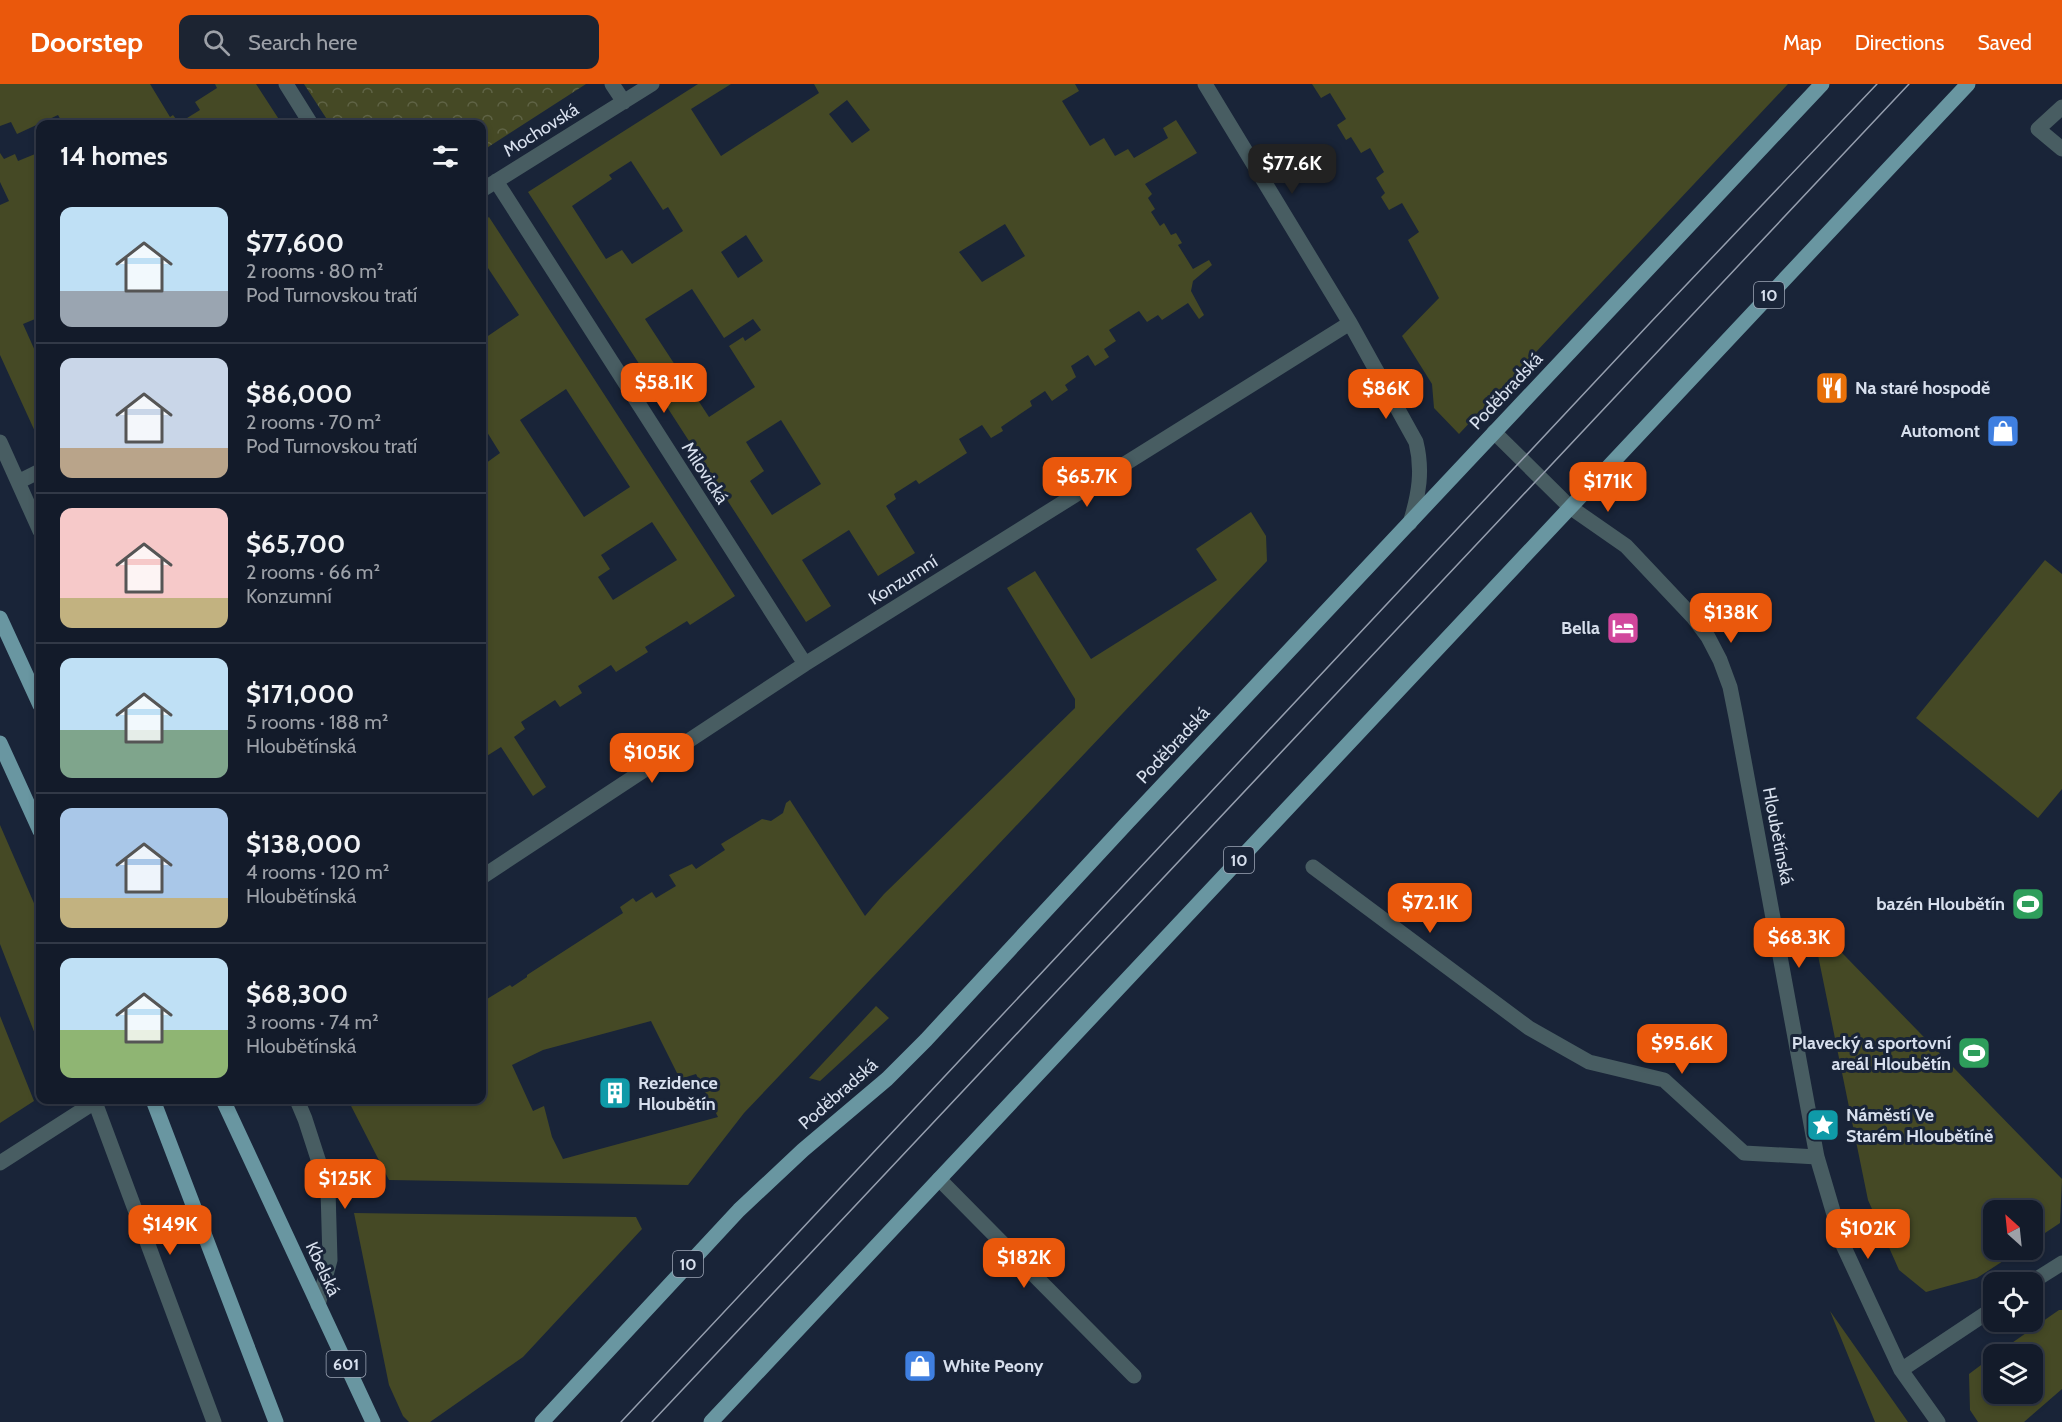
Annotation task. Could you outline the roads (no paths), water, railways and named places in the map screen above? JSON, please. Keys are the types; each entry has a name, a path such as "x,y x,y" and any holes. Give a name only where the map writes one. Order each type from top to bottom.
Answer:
{"main road":[{"name":"Poděbradská","path":"542,1422 739,1210 803,1150 886,1079 926,1040 1127,822 1822,84"},
{"name":"10","path":"711,1422 1968,84"},
{"path":"0,618 36,696"},
{"path":"0,743 36,822"},
{"path":"155,1104 276,1422"},
{"name":"Kbelská","path":"225,1104 373,1422"}],"street":[{"path":"285,84 308,120"},
{"path":"612,84 624,102"},
{"name":"Mochovská","path":"486,187 652,84"},
{"path":"1204,84 1350,323 1416,442 1420,459 1420,475 1410,523"},
{"path":"2062,107 2038,129 2062,149"},
{"name":"Milovická","path":"496,181 805,664"},
{"name":"Konzumní","path":"486,874 805,664 1350,323"},
{"name":"Hloubětínská","path":"1494,432 1570,507 1626,546 1693,618 1708,637 1720,660 1730,687 1736,717 1817,1157 1844,1245 1900,1370 1938,1422"},
{"path":"0,442 36,522"},
{"path":"0,472 18,482"},
{"path":"18,482 36,473"},
{"path":"1314,867 1529,1028 1589,1062 1664,1080 1744,1153 1817,1157"},
{"path":"0,1163 92,1104"},
{"path":"98,1104 214,1422"},
{"path":"299,1104 328,1190 330,1260 318,1305"},
{"path":"939,1179 1134,1376"},
{"path":"2043,1275 2062,1263"},
{"path":"1900,1370 1983,1315"}],"tram line":[{"path":"621,1422 1650,323 1877,84"},
{"path":"652,1422 1909,84"}],"place":[{"name":"Na staré hospodě","path":"1832,388"},
{"name":"Automont","path":"2003,431"},
{"name":"Bella","path":"1623,628"},
{"name":"bazén Hloubětín","path":"2028,904"},
{"name":"Plavecký a sportovní areál Hloubětín","path":"1974,1053"},
{"name":"Rezidence Hloubětín","path":"615,1093"},
{"name":"Náměstí Ve Starém Hloubětíně","path":"1823,1125"},
{"name":"White Peony","path":"920,1366"}]}
